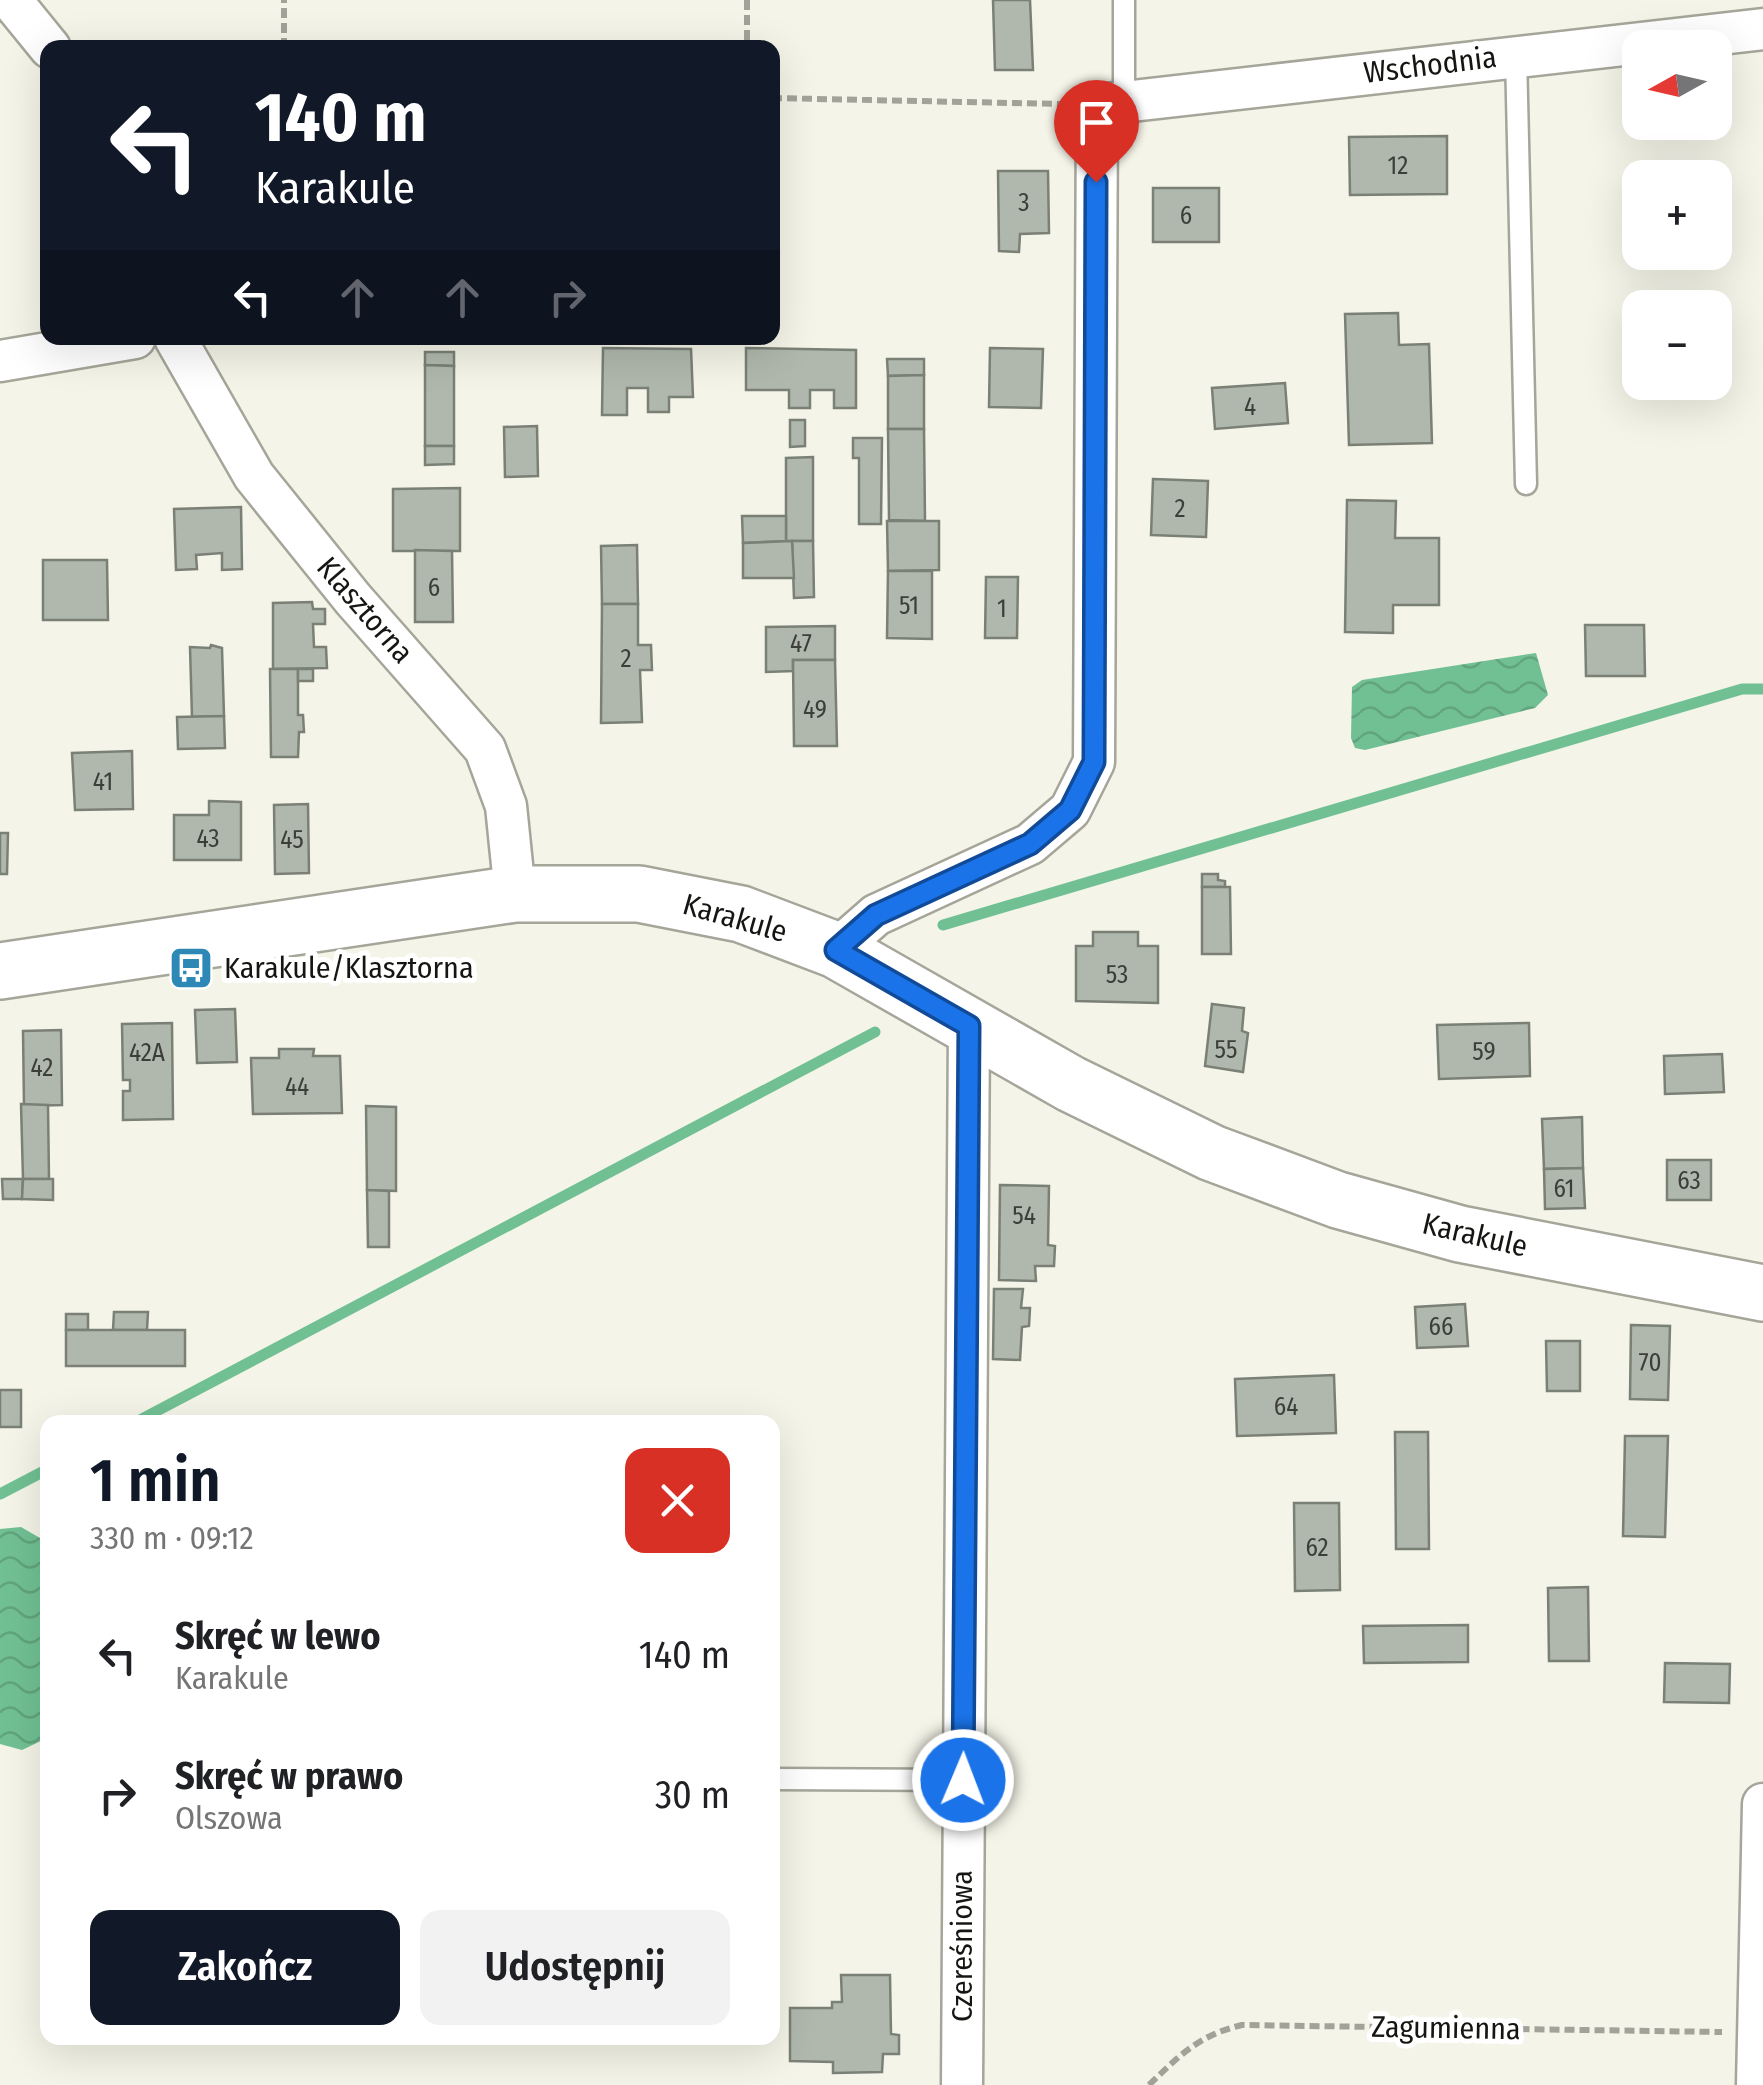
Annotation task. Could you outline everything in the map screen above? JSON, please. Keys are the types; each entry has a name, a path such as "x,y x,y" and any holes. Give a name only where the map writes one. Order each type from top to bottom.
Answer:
{"street":[{"path":"11,0 44,40"},
{"name":"Wschodnia","path":"1110,103 1763,29"},
{"path":"836,950 876,915 1030,844 1070,810 1094,762 1110,103"},
{"path":"0,361 94,345"},
{"name":"Klasztorna","path":"179,345 254,476 352,600 485,749 506,806 516,894"},
{"name":"Karakule","path":"0,970 516,894 639,894 740,914 836,950 1071,1084 1212,1153 1338,1200 1460,1234 1763,1294"},
{"name":"Czereśniowa","path":"962,2085 969,1026"},
{"path":"1757,2085 1763,1804"}],"lane":[{"path":"1110,103 1124,0"},
{"path":"1516,55 1526,484"},
{"path":"780,1779 963,1780"}],"path":[{"path":"284,0 284,40"},
{"path":"746,0 747,40"},
{"path":"780,98 1110,103"},
{"name":"Zagumienna","path":"1149,2085 1190,2046 1214,2032 1242,2024 1761,2033"}],"water":[{"path":"1536,653 1548,695 1535,708 1365,750 1355,748 1351,738 1352,687 1362,680"},
{"path":"21,1527 40,1538 40,1741 22,1750 0,1744 0,1529"}],"building":[{"path":"993,0 1030,0 1033,70 995,70"},
{"path":"1447,136 1447,194 1350,195 1349,137"},
{"path":"998,171 1048,171 1049,233 1020,234 1019,252 999,251"},
{"path":"1153,188 1219,188 1219,242 1153,242"},
{"path":"1398,313 1399,345 1429,344 1432,443 1349,445 1345,314"},
{"path":"603,348 691,349 693,397 669,397 669,412 648,412 648,388 627,388 627,415 602,415"},
{"path":"746,348 856,350 856,408 834,408 834,390 810,390 810,408 789,408 789,390 746,390"},
{"path":"990,348 1043,349 1041,408 989,407"},
{"path":"425,352 454,352 454,366 425,365"},
{"path":"887,359 924,359 924,375 888,376"},
{"path":"425,365 454,366 454,446 425,446"},
{"path":"924,375 924,429 888,429 888,376"},
{"path":"1285,383 1288,423 1215,429 1212,388"},
{"path":"790,420 805,420 805,446 790,447"},
{"path":"537,426 538,476 505,477 504,427"},
{"path":"888,429 924,429 925,521 889,520"},
{"path":"853,438 882,438 881,524 859,524 859,458 853,458"},
{"path":"425,446 454,446 454,464 425,465"},
{"path":"813,457 813,541 786,541 786,458"},
{"path":"1153,479 1208,481 1206,537 1151,535"},
{"path":"460,488 460,551 393,551 393,489"},
{"path":"1347,500 1396,501 1395,538 1439,538 1439,605 1393,605 1393,633 1345,632"},
{"path":"241,507 242,569 222,570 222,553 196,555 197,569 176,570 174,509"},
{"path":"742,516 786,516 786,541 743,543"},
{"path":"887,521 939,521 939,570 888,571"},
{"path":"792,541 813,541 814,597 794,598"},
{"path":"792,541 794,578 743,578 743,543"},
{"path":"637,545 638,604 602,604 601,546"},
{"path":"415,550 452,551 453,622 415,622"},
{"path":"43,560 107,560 108,620 43,620"},
{"path":"888,571 932,571 932,639 887,638"},
{"path":"986,577 1018,577 1017,638 985,638"},
{"path":"312,602 313,609 325,609 325,624 313,624 314,647 326,647 327,668 273,669 273,603"},
{"path":"602,604 638,604 638,645 651,645 652,670 640,670 642,722 601,723"},
{"path":"1585,625 1644,625 1645,676 1586,676"},
{"path":"835,626 835,660 793,660 793,671 766,672 766,627"},
{"path":"190,647 222,648 224,716 192,717"},
{"path":"793,660 835,660 837,746 794,746"},
{"path":"270,669 298,669 298,715 303,715 304,732 299,732 298,757 271,757"},
{"path":"298,669 313,669 313,681 298,681"},
{"path":"224,716 225,748 178,749 177,717"},
{"path":"132,751 133,809 75,810 72,753"},
{"path":"209,801 241,802 241,860 174,860 174,815 209,815"},
{"path":"308,804 309,873 275,874 274,805"},
{"path":"0,833 8,833 7,874 0,874"},
{"path":"1202,874 1218,874 1225,887 1202,887"},
{"path":"1202,887 1230,887 1231,954 1202,954"},
{"path":"1093,932 1138,932 1138,946 1158,946 1158,1003 1076,1001 1076,946 1093,946"},
{"path":"1212,1004 1244,1008 1242,1031 1248,1033 1243,1072 1205,1066"},
{"path":"235,1009 237,1062 197,1063 195,1010"},
{"path":"172,1023 173,1119 123,1120 123,1091 130,1091 130,1080 123,1080 122,1024"},
{"path":"1529,1023 1530,1076 1439,1079 1437,1025"},
{"path":"61,1030 62,1105 24,1106 23,1031"},
{"path":"279,1049 314,1049 313,1056 340,1056 342,1113 253,1114 251,1058 279,1058"},
{"path":"1722,1054 1724,1092 1665,1094 1664,1056"},
{"path":"21,1104 48,1105 49,1179 23,1179"},
{"path":"366,1106 396,1107 396,1191 367,1190"},
{"path":"1582,1117 1583,1168 1544,1169 1542,1119"},
{"path":"1667,1160 1711,1160 1711,1200 1667,1200"},
{"path":"1583,1168 1585,1208 1545,1209 1544,1169"},
{"path":"2,1179 23,1179 22,1199 3,1199"},
{"path":"23,1179 53,1179 53,1200 22,1199"},
{"path":"1000,1185 1049,1186 1048,1245 1055,1246 1054,1266 1035,1266 1036,1281 999,1280"},
{"path":"367,1190 389,1191 389,1247 368,1247"},
{"path":"994,1289 1023,1289 1021,1308 1030,1308 1029,1326 1022,1327 1020,1360 993,1359"},
{"path":"1465,1304 1468,1346 1417,1348 1415,1307"},
{"path":"114,1312 148,1312 147,1330 113,1330"},
{"path":"66,1314 88,1314 88,1330 66,1330"},
{"path":"1631,1325 1670,1326 1668,1400 1630,1399"},
{"path":"66,1330 185,1330 185,1366 66,1366"},
{"path":"1546,1341 1580,1341 1580,1391 1547,1391"},
{"path":"1334,1375 1336,1433 1237,1436 1235,1379"},
{"path":"0,1390 21,1390 21,1427 0,1427"},
{"path":"1395,1432 1428,1432 1429,1549 1396,1549"},
{"path":"1625,1436 1668,1436 1665,1537 1623,1536"},
{"path":"1294,1503 1339,1503 1340,1590 1295,1591"},
{"path":"1588,1587 1589,1661 1549,1661 1548,1588"},
{"path":"1468,1625 1468,1662 1364,1663 1363,1626"},
{"path":"1665,1663 1730,1664 1729,1703 1664,1702"},
{"path":"841,1975 890,1975 891,2034 899,2035 899,2054 883,2054 882,2072 833,2073 833,2062 790,2061 790,2008 832,2008 832,2002 842,2002"}],"waterway":[{"path":"943,925 1742,689 1763,689"},
{"path":"149,1415 875,1032"},
{"path":"0,1494 40,1473"}],"place":[{"name":"Karakule/Klasztorna","path":"191,968"}],"route":[{"path":"963,1780 969,1026 836,950 876,915 1030,844 1070,810 1094,762 1096,182"}]}
